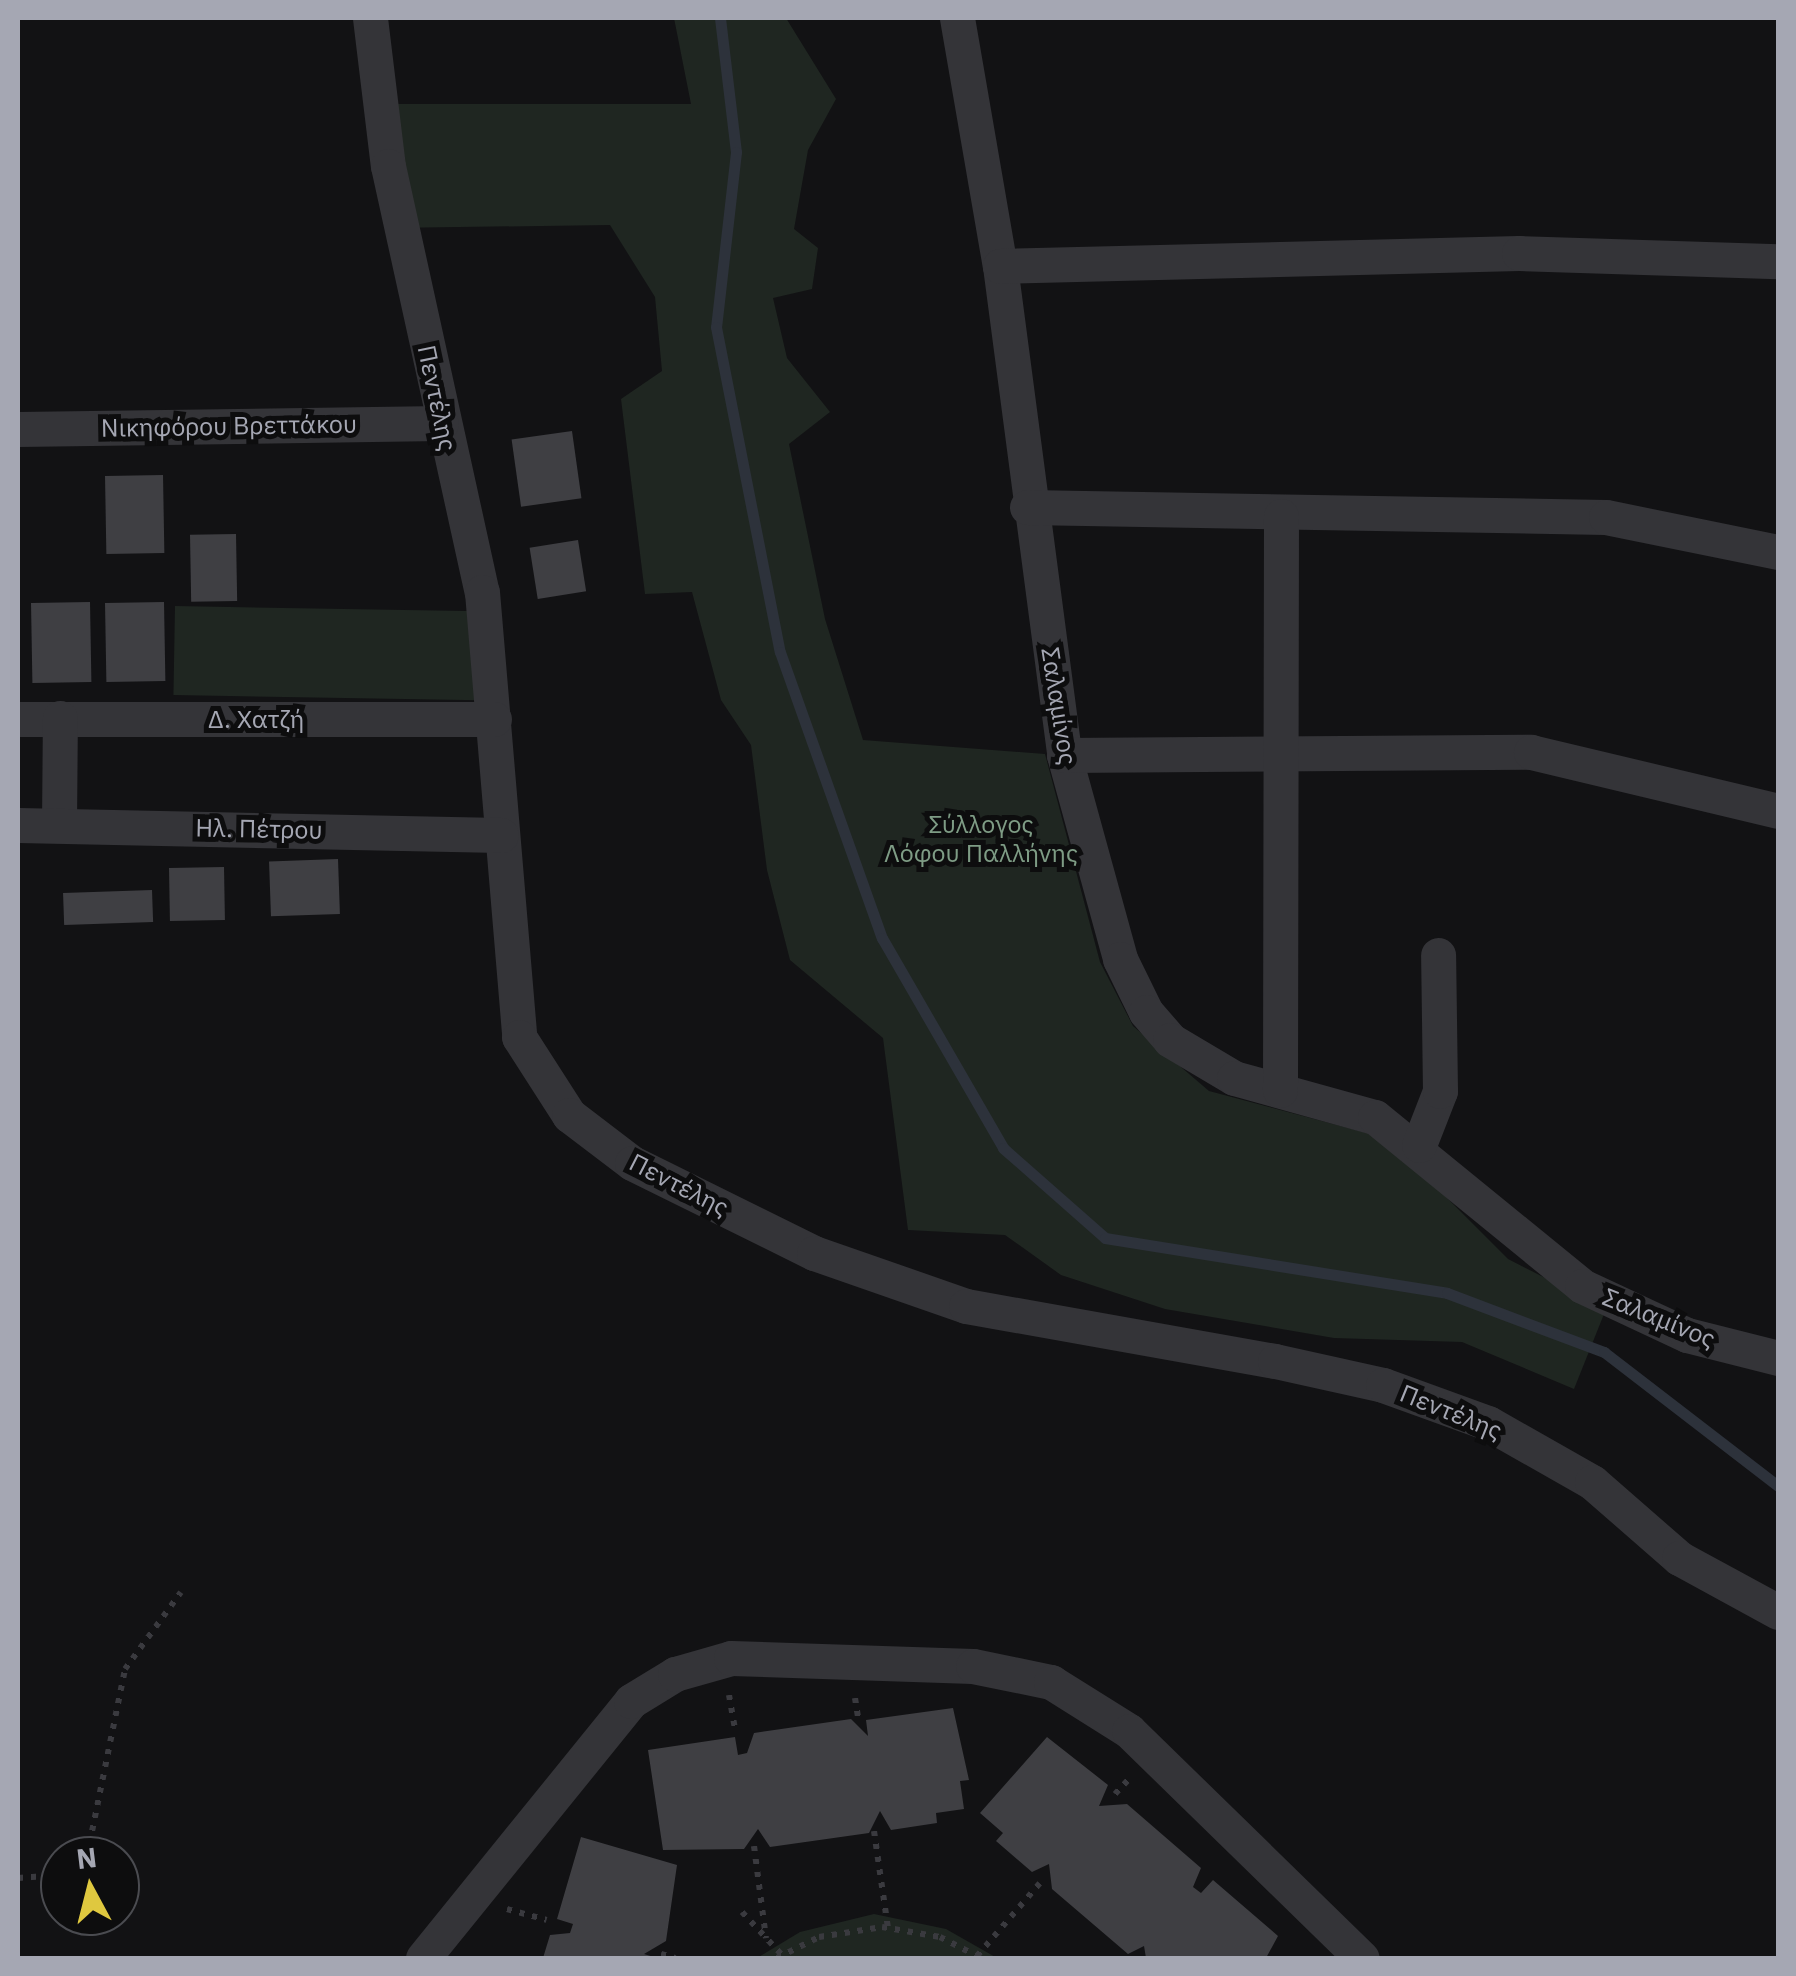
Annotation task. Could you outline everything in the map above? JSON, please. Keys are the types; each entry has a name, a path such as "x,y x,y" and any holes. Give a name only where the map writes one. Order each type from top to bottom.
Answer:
{"street":[{"name":"Πεντέλης","path":"370,18 388,166 482,592 519,1037 569,1116 632,1163 814,1253 966,1306 1329,1372 1488,1423 1592,1482 1679,1558 1778,1612"},
{"name":"Σαλαμίνος","path":"957,18 1000,266 1026,507 1064,756 1120,959 1146,1012 1198,1061 1280,1090 1376,1116 1419,1145 1582,1286 1686,1335 1778,1358"},
{"path":"1000,266 1518,253 1778,261"},
{"name":"Νικηφόρου Βρεττάκου","path":"18,428 442,424"},
{"path":"1026,507 1282,516 1606,517 1778,552"},
{"path":"1280,1090 1282,516"},
{"path":"59,824 60,718"},
{"name":"Δ. Χατζή","path":"18,719 494,719"},
{"path":"1064,756 1281,750 1531,752 1778,810"},
{"name":"Ηλ. Πέτρου","path":"18,825 501,835"},
{"path":"1419,1145 1442,1076 1438,955"},
{"path":"423,1958 631,1701 688,1668 731,1658 973,1666 1051,1682 1129,1731 1362,1958"}],"path":[{"path":"91,1836 125,1669 182,1592"},
{"path":"874,1832 888,1928"},
{"path":"754,1846 766,1938"},
{"path":"742,1912 781,1957 850,1929 888,1928 979,1957 1040,1883"},
{"path":"662,1954 675,1958"}],"green space":[{"name":"Σύλλογος Λόφου Παλλήνης","path":"674,18 786,18 836,99 808,150 794,229 818,248 812,289 773,298 787,358 830,412 789,444 825,619 863,740 1045,754 1100,962 1133,1026 1209,1091 1367,1133 1413,1164 1508,1259 1606,1309 1574,1389 1462,1342 1334,1338 1165,1309 1061,1275 1005,1235 908,1230 883,1038 790,960 767,870 751,745 721,700 692,592 645,594 621,399 662,371 655,297 610,225 389,228 364,104 691,104"},
{"path":"175,606 496,612 494,701 173,695"},
{"path":"874,1914 946,1929 997,1958 757,1958 800,1932"}],"building":[{"path":"572,431 581,498 521,507 512,439"},
{"path":"163,475 164,553 106,554 105,476"},
{"path":"236,534 237,601 191,602 190,535"},
{"path":"578,540 586,591 538,599 530,548"},
{"path":"90,602 91,682 32,683 31,603"},
{"path":"164,602 165,681 106,682 105,603"},
{"path":"338,859 340,914 271,916 269,861"},
{"path":"224,867 225,920 170,921 169,868"},
{"path":"152,890 153,922 64,925 63,893"},
{"path":"953,1708 969,1780 960,1781 964,1809 936,1813 937,1823 891,1830 880,1811 869,1833 770,1847 758,1829 744,1849 663,1850 648,1750 735,1737 738,1755 747,1753 754,1733 851,1719 868,1736 866,1720"},
{"path":"1047,1737 1108,1785 1099,1806 1127,1804 1201,1868 1193,1887 1201,1893 1213,1880 1278,1936 1266,1958 1146,1958 1144,1946 1128,1954 1052,1889 1049,1864 1032,1872 996,1841 1003,1833 980,1813"},
{"path":"581,1837 677,1865 666,1941 644,1954 657,1958 543,1958 550,1935 570,1933 573,1924 557,1919"}],"waterway":[{"path":"720,18 736,152 716,327 780,652 882,938 1003,1148 1105,1238 1447,1293 1604,1352 1778,1486"}]}
